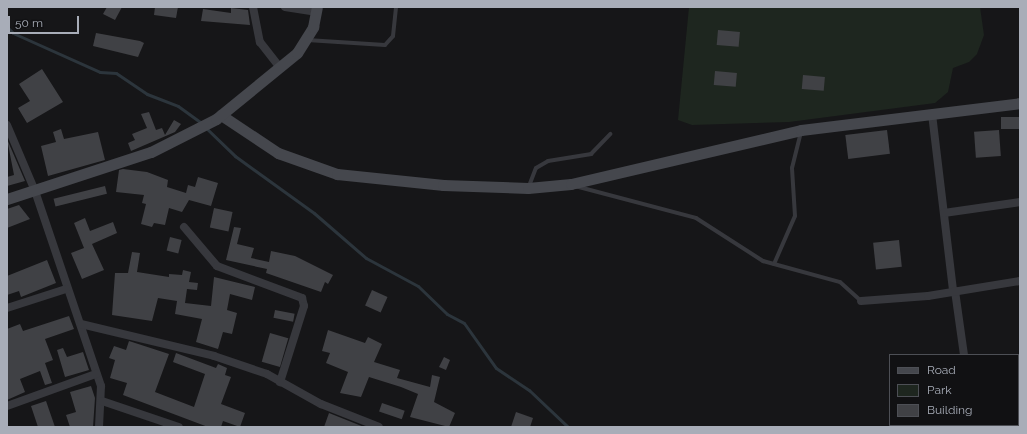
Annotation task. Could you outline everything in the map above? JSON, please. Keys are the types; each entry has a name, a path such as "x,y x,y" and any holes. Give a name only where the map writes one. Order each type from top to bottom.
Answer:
{"street":[{"path":"253,7 260,42 280,68"},
{"path":"7,199 144,154 198,129 221,115 280,68 306,40 317,10 285,7"},
{"path":"221,115 278,153 337,174 443,185 528,188 571,184 801,130 1020,103"},
{"path":"932,114 954,291 964,354"},
{"path":"7,125 35,191 66,289 81,324 96,374 102,401 99,427"},
{"path":"944,213 1020,202"},
{"path":"184,227 217,266 302,298 304,306 280,382"},
{"path":"861,301 954,291 1020,281"},
{"path":"7,308 66,289"},
{"path":"81,324 214,356 266,374 280,382 379,427"},
{"path":"7,406 96,374"},
{"path":"102,401 179,427"}],"lane":[{"path":"306,40 385,45 393,36 396,7"},
{"path":"774,264 795,216 792,168 801,130"},
{"path":"528,188 536,168 548,162 591,154 610,134"},
{"path":"571,184 598,194 696,218 752,255 774,264 840,282 861,301"}],"green space":[{"path":"689,7 980,7 984,35 977,54 969,62 953,68 948,92 935,103 789,122 692,125 678,120"}],"building":[{"path":"107,7 122,7 115,20 103,14"},
{"path":"155,7 178,7 176,18 154,15"},
{"path":"231,8 248,10 250,25 201,21 203,9 231,13"},
{"path":"718,30 740,32 739,47 717,45"},
{"path":"96,33 144,43 138,57 93,46"},
{"path":"42,69 63,102 27,123 18,108 30,101 19,84"},
{"path":"715,71 737,73 736,87 714,85"},
{"path":"803,75 825,77 824,91 802,89"},
{"path":"149,112 156,130 162,128 165,135 174,120 181,124 175,132 131,151 128,143 135,140 132,134 147,128 141,114"},
{"path":"1001,117 1020,117 1020,129 1001,129"},
{"path":"61,129 64,139 98,132 105,160 48,176 41,146 56,142 53,132"},
{"path":"887,130 890,154 848,159 845,135"},
{"path":"999,130 1001,156 976,158 974,132"},
{"path":"7,139 25,181 7,186 7,177 14,175"},
{"path":"123,169 147,172 168,180 167,187 186,193 188,185 195,187 198,177 218,183 211,206 189,200 182,212 169,208 165,225 154,223 152,227 141,224 146,204 142,203 144,195 116,192 119,170"},
{"path":"105,186 107,194 56,207 54,199"},
{"path":"19,205 30,219 7,228 7,209"},
{"path":"214,208 233,212 228,232 210,228"},
{"path":"85,218 90,231 113,222 117,233 92,244 104,270 82,279 71,253 84,248 74,223"},
{"path":"234,227 241,228 237,244 254,248 251,258 269,262 271,251 295,256 333,275 328,284 325,282 321,292 266,273 267,269 226,260"},
{"path":"170,237 182,240 178,253 167,251"},
{"path":"899,240 902,267 876,270 873,243"},
{"path":"132,252 140,253 137,272 169,277 169,274 182,275 183,270 191,272 189,282 198,283 197,290 187,289 185,303 211,306 214,277 255,287 252,300 230,294 227,310 237,313 232,334 223,332 218,349 196,342 202,319 175,314 177,301 158,298 152,321 112,315 115,273 128,273"},
{"path":"47,260 56,283 21,297 19,291 7,295 7,276"},
{"path":"372,290 388,297 381,312 365,306"},
{"path":"275,310 295,314 293,322 273,318"},
{"path":"69,316 74,329 45,339 53,360 45,363 52,383 45,385 40,371 20,379 25,392 7,400 7,329 20,324 23,331"},
{"path":"328,330 365,343 368,337 382,344 374,362 400,370 397,378 430,387 432,375 440,377 434,402 455,413 449,427 410,417 418,394 369,377 361,397 340,393 348,372 326,363 330,353 322,351"},
{"path":"270,333 288,338 280,367 262,362"},
{"path":"129,341 169,354 155,392 194,407 205,374 173,362 176,353 216,368 218,364 227,368 225,375 231,377 221,404 245,413 240,427 223,421 221,427 208,427 123,395 127,383 110,378 115,360 109,358 114,346 126,350"},
{"path":"63,348 67,357 83,352 89,370 65,377 57,350"},
{"path":"444,357 450,360 446,370 439,367"},
{"path":"91,386 95,398 93,427 70,427 66,415 76,412 70,392"},
{"path":"46,401 55,427 38,427 31,406"},
{"path":"382,403 405,411 402,419 379,412"},
{"path":"516,412 533,418 530,427 511,427"},
{"path":"329,413 364,427 324,427"}],"waterway":[{"path":"7,27 13,33 100,72 116,73 147,94 178,106 201,123"},
{"path":"205,127 235,156 314,213 366,258 418,286 447,314 464,323 496,368 529,390 568,427"}]}
